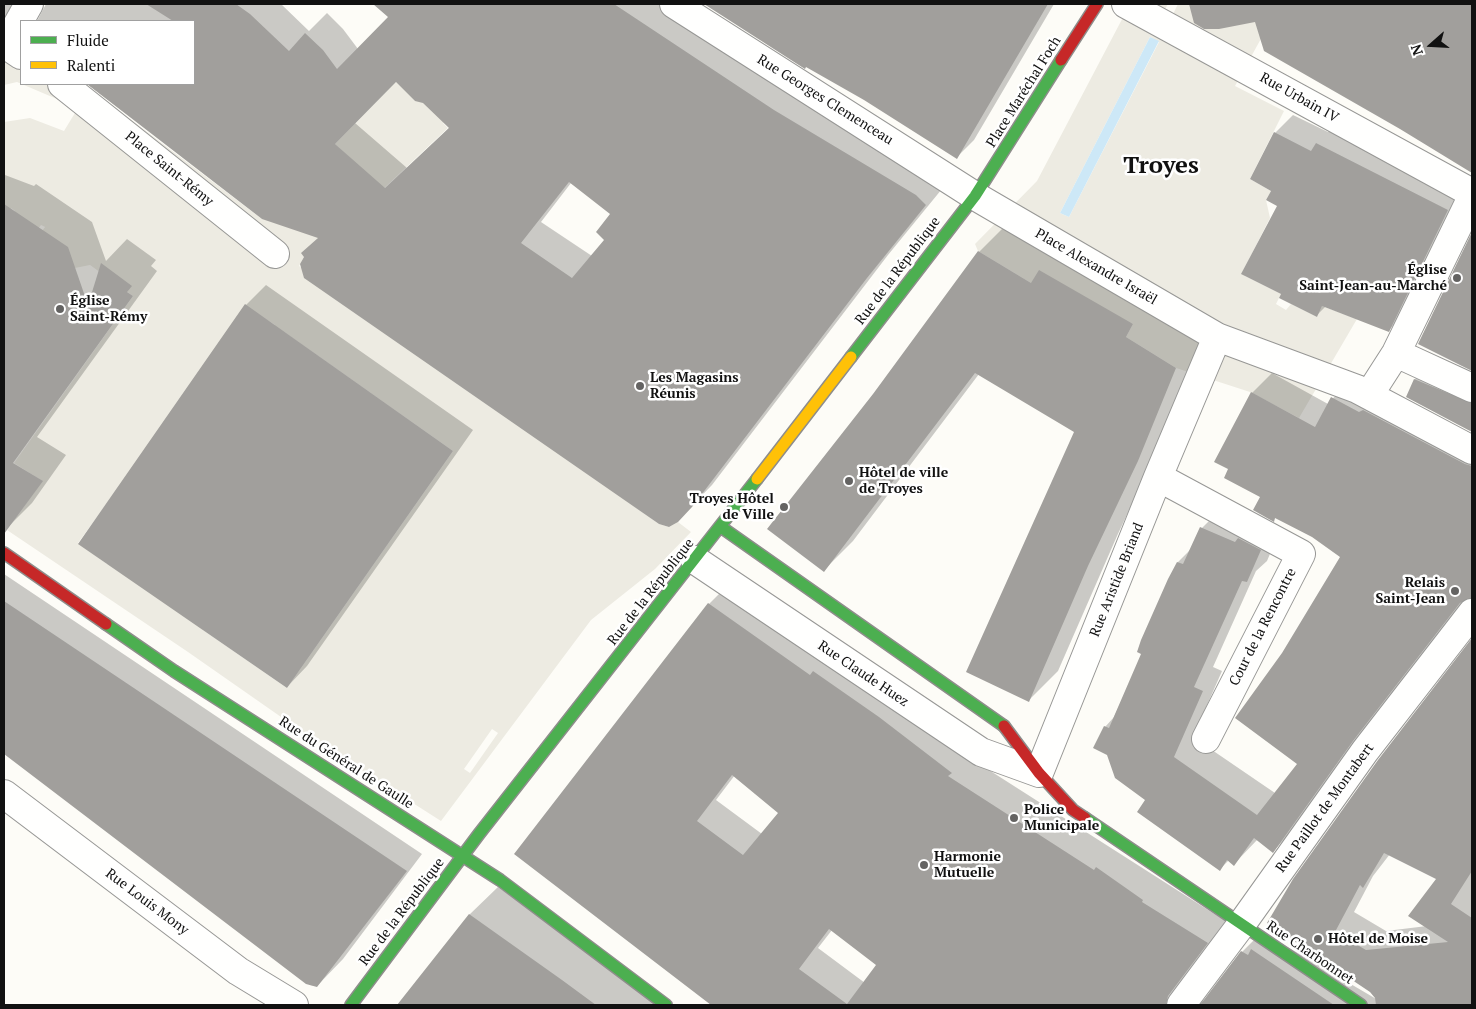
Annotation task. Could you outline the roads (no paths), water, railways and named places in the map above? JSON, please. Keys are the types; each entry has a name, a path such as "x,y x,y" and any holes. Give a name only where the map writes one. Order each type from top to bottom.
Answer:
{"street":[{"path":"24,20 29,4"},
{"name":"Rue Georges Clemenceau","path":"674,4 975,196"},
{"name":"Place Maréchal Foch","path":"975,196 1097,4"},
{"name":"Rue Urbain IV","path":"1126,4 1472,193"},
{"path":"14,50 20,32"},
{"name":"Place Saint-Rémy","path":"63,85 275,254"},
{"name":"Place Alexandre Israël","path":"975,196 1217,337 1369,395 1472,450"},
{"name":"Rue de la République","path":"350,1005 463,856 722,526 975,196"},
{"path":"1369,395 1396,352 1472,197"},
{"name":"Rue Aristide Briand","path":"1039,773 1158,477 1217,337"},
{"path":"1396,352 1472,388"},
{"name":"Cour de la Rencontre","path":"1158,477 1301,554 1206,738"},
{"name":"Rue Claude Huez","path":"722,526 1001,722 1039,773 1073,810 1242,925"},
{"name":"Rue du Général de Gaulle","path":"4,554 174,671 500,880 666,1005"},
{"name":"Rue Claude Huez","path":"695,560 981,752 1039,773"},
{"name":"Rue Paillot de Montabert","path":"1181,1005 1242,925 1365,750 1472,613"},
{"name":"Rue Louis Mony","path":"4,794 238,971 294,1005"},
{"name":"Rue Charbonnet","path":"1242,925 1361,1005"}],"water":[{"path":"1150,37 1159,41 1069,217 1060,213"}],"place":[{"name":"Église Saint-Jean-au-Marché","path":"1457,278"},
{"name":"Église Saint-Rémy","path":"60,309"},
{"name":"Les Magasins Réunis","path":"640,386"},
{"name":"Hôtel de ville de Troyes","path":"849,481"},
{"name":"Troyes Hôtel de Ville","path":"784,507"},
{"name":"Relais Saint-Jean","path":"1455,591"},
{"name":"Police Municipale","path":"1014,818"},
{"name":"Harmonie Mutuelle","path":"924,865"},
{"name":"Hôtel de Moise","path":"1318,939"}],"district":[{"name":"Troyes","path":"1161,166"}]}
